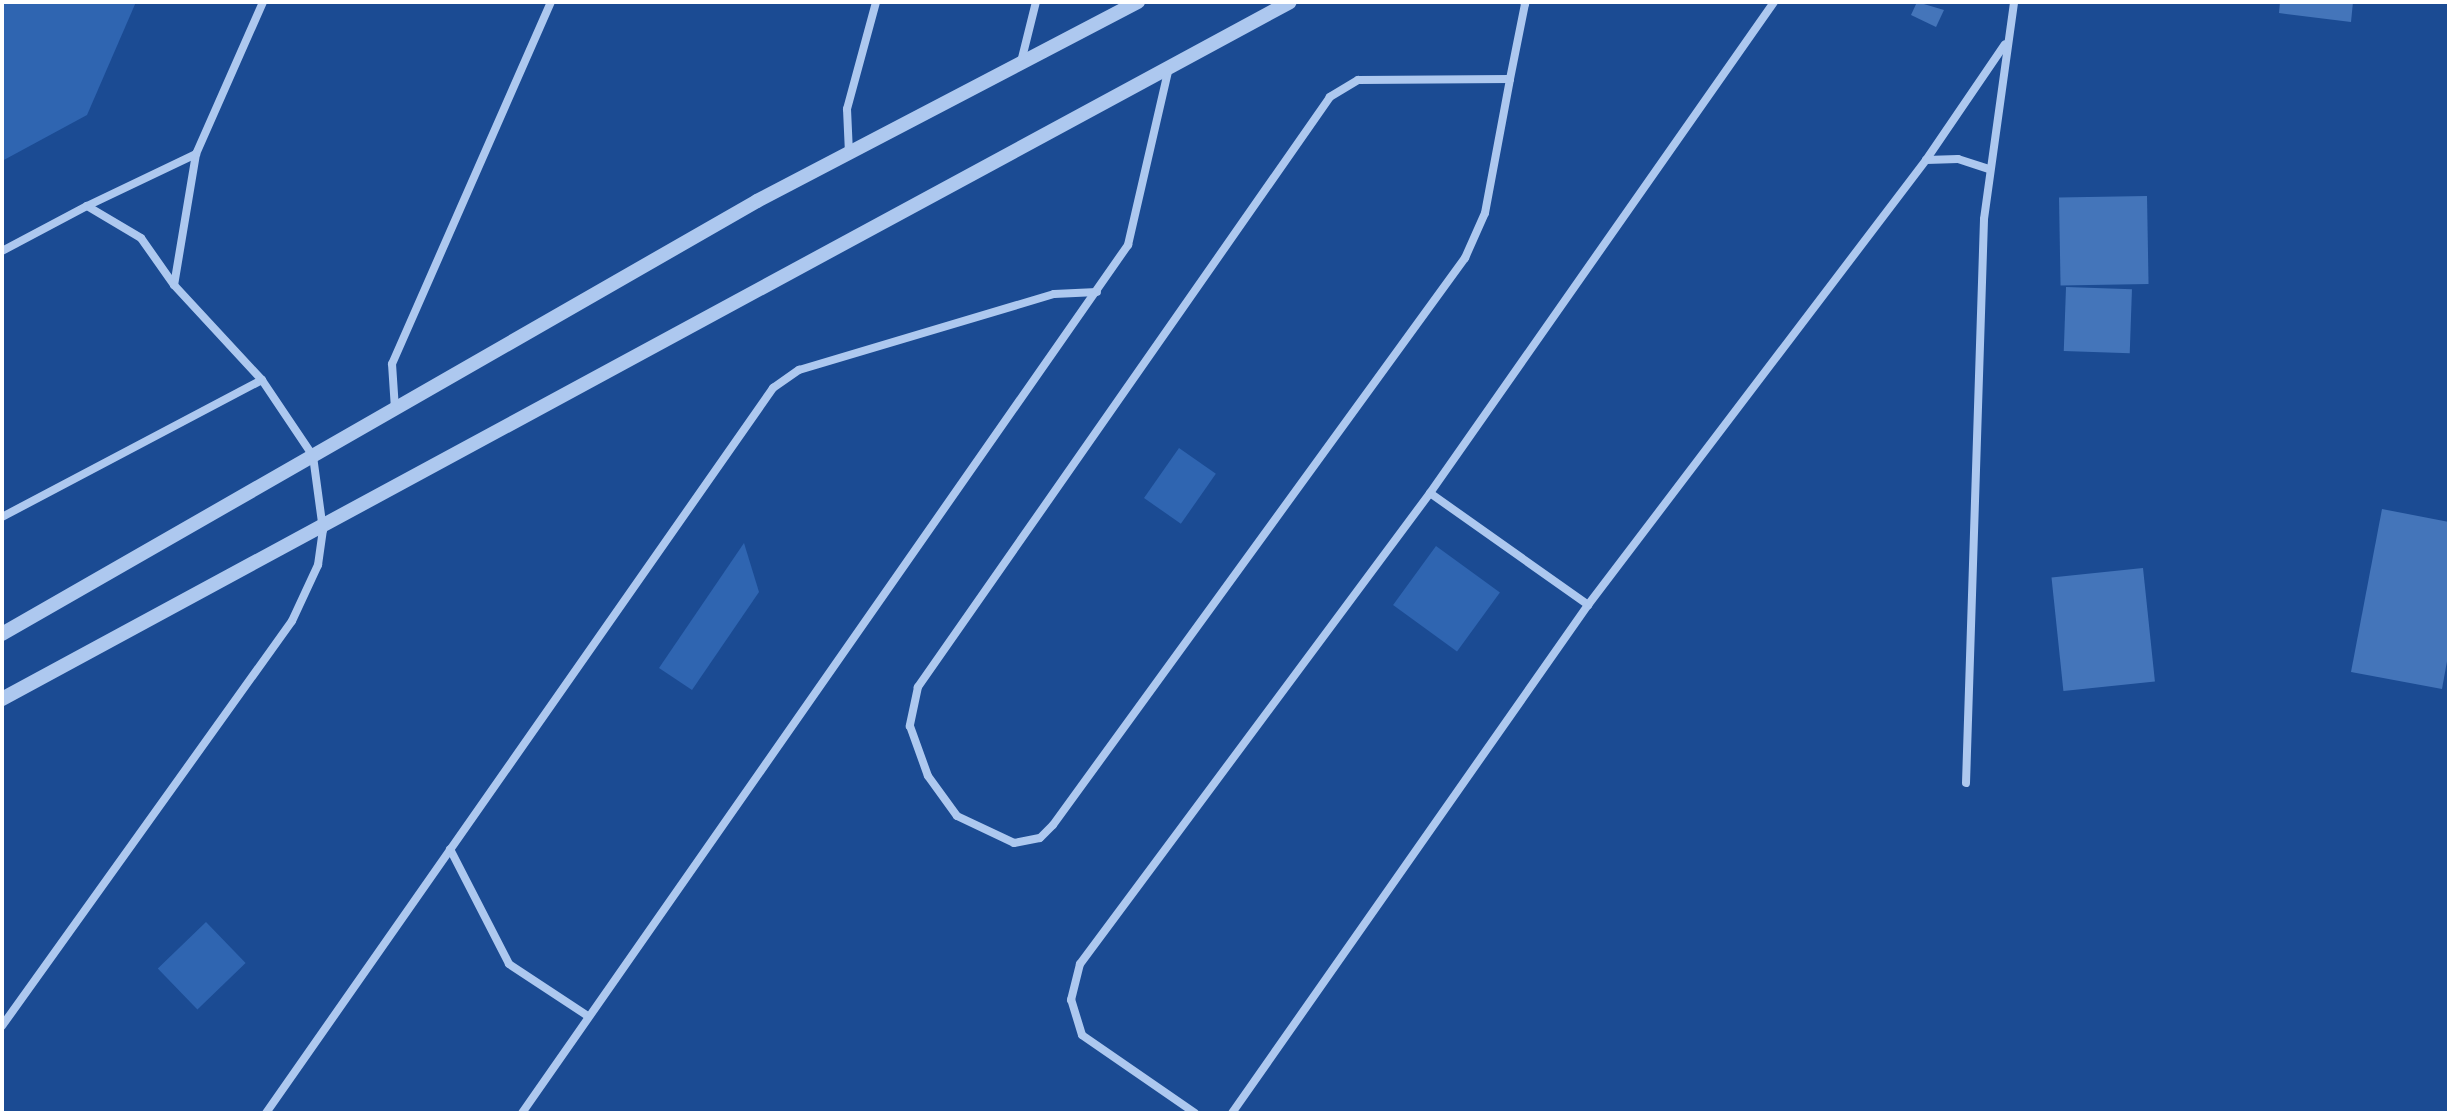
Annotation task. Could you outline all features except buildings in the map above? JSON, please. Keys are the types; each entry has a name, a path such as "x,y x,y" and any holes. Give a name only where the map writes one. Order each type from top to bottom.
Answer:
{"street":[{"path":"174,285 196,154 263,2"},
{"path":"395,409 392,364 551,2"},
{"path":"849,153 847,109 876,2"},
{"path":"1021,63 1036,2"},
{"path":"2,634 849,153 1138,2"},
{"path":"2,699 323,530 1290,2"},
{"path":"1510,79 1358,80 1330,97 918,687 910,726 928,776 957,816 985,836 1014,843 1040,838 1053,825 1465,258 1485,213 1510,79 1524,2"},
{"path":"1195,1113 1094,1049 1074,1018 1073,981 1430,493 1774,2"},
{"path":"1966,783 1988,169 2005,44 2014,2"},
{"path":"1232,1113 1588,605 1926,160 2005,44"},
{"path":"522,1113 1128,245 1144,197 1169,67"},
{"path":"2,251 196,154"},
{"path":"1926,160 1958,159 1988,169"},
{"path":"2,1026 292,621 318,565 323,530 313,456 262,380 174,285 141,238 87,206"},
{"path":"266,1113 773,388 799,370 1009,307 1097,292"},
{"path":"2,517 262,380"},
{"path":"1430,493 1588,605"},
{"path":"450,849 509,964 588,1016"}],"shaded area":[{"path":"2,2 136,2 87,115 2,161"},
{"path":"1179,448 1216,474 1181,524 1144,498"},
{"path":"744,543 759,592 692,690 659,668"},
{"path":"1436,546 1500,592 1457,651 1393,605"},
{"path":"206,922 246,963 197,1010 158,969"}]}
